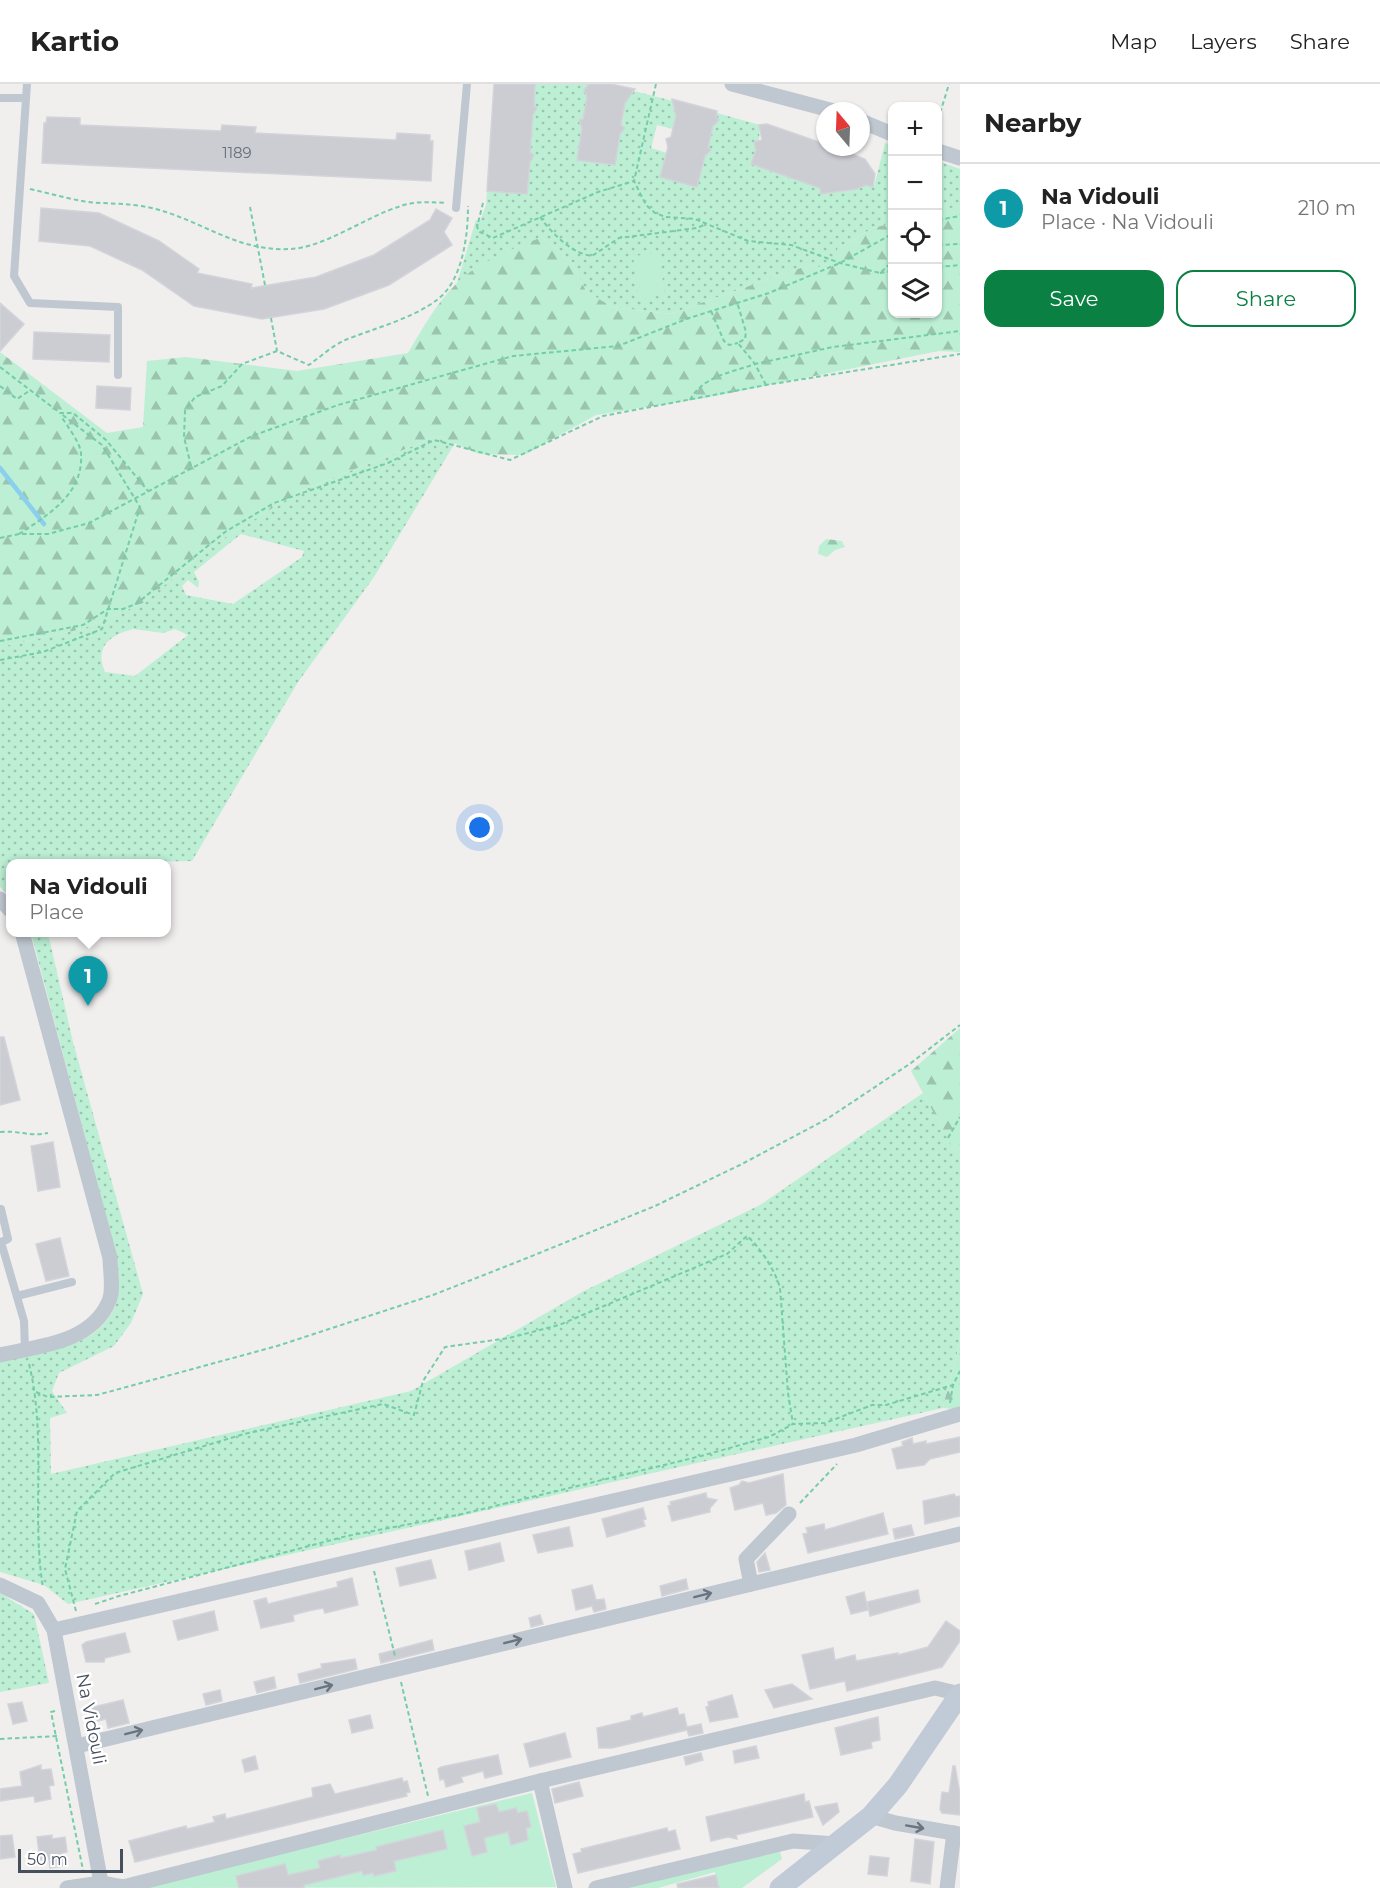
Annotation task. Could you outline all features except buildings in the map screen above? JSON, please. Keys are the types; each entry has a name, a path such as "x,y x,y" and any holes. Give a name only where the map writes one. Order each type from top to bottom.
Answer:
{"street":[{"path":"732,84 816,106"},
{"path":"870,125 888,132"},
{"path":"942,152 960,158"},
{"path":"0,1355 72,1338 98,1319 110,1299 110,1258 23,937"},
{"path":"54,1630 856,1445 954,1416"},
{"path":"751,1584 746,1559 789,1514"},
{"path":"76,1739 960,1534"},
{"path":"0,1585 38,1603"},
{"name":"Na Vidouli","path":"38,1603 54,1630 102,1886"},
{"path":"67,1888 86,1885 124,1887 540,1781 935,1688 960,1694 898,1785 871,1816 780,1888"},
{"path":"540,1781 566,1888"},
{"path":"871,1816 895,1823 957,1834 947,1888"},
{"path":"596,1888 793,1841 836,1844"}],"lane":[{"path":"27,84 14,276 30,303 118,307 118,375"},
{"path":"453,205 467,84"},
{"path":"0,98 26,98"},
{"path":"0,1209 8,1239 1,1242 24,1321 25,1349"},
{"path":"17,1296 72,1282"}],"path":[{"path":"656,84 634,181 646,205 655,213 666,217 695,219 748,241 791,245 840,263 880,273 888,272"},
{"path":"942,107 949,84"},
{"path":"483,203 477,226 480,232 493,238 598,192 634,181"},
{"path":"21,187 87,202 146,206 181,216 228,238 260,249 293,249 399,206 415,202 453,205"},
{"path":"191,466 184,437 185,411 195,397 222,386 242,364 277,351 309,364 342,342 434,302 447,291 458,266 466,238 468,202"},
{"path":"250,207 260,249 265,285"},
{"path":"942,219 960,216"},
{"path":"540,217 558,238 585,255 592,256 619,238 697,228 706,224"},
{"path":"0,538 19,534 48,534 89,523 136,500 191,466 252,436 338,405 513,356 618,346 711,311 769,293 840,263 888,236"},
{"path":"942,245 960,244"},
{"path":"880,273 890,264"},
{"path":"942,267 960,265"},
{"path":"711,311 724,341 729,345 738,343 745,339 746,332 737,303"},
{"path":"271,318 277,351"},
{"path":"690,400 705,381 756,364 833,347 960,331"},
{"path":"738,343 756,364 766,385"},
{"path":"0,641 83,625 108,609 123,609 136,604 225,532 274,503 388,463 434,440 510,460 603,416 766,385 960,354"},
{"path":"0,367 102,446 140,507 127,540 102,629 43,652 0,660"},
{"path":"0,386 17,399 29,391"},
{"path":"60,413 74,413 106,440 148,491"},
{"path":"19,534 57,509 75,485 81,452 60,413"},
{"path":"36,1392 48,1397 97,1395 309,1335 433,1295 527,1258 655,1206 740,1166 827,1119 911,1064 960,1025"},
{"path":"948,1138 960,1117"},
{"path":"0,1132 11,1131 32,1136 48,1133"},
{"path":"54,1630 76,1611 65,1569 76,1511 116,1473 244,1434 383,1404 414,1415 423,1381 445,1347 509,1338 559,1325 727,1254 747,1236 758,1246 767,1265 777,1277 780,1288 788,1393 793,1424"},
{"path":"954,1416 953,1385 960,1371"},
{"path":"32,1379 36,1392 37,1530 45,1597 38,1603"},
{"path":"87,1607 118,1596 347,1536 462,1514 701,1456 769,1437 793,1424 825,1423 872,1405 886,1405 953,1385"},
{"path":"789,1514 856,1445"},
{"path":"69,1708 51,1712 86,1885"},
{"path":"0,1739 56,1736 76,1739"}],"green space":[{"path":"535,84 589,84 584,90 587,97 584,119 579,121 582,128 577,159 614,165 620,134 625,128 622,125 625,103 634,91 673,101 676,116 673,129 657,125 651,148 667,153 697,187 705,156 711,151 708,147 713,126 719,120 716,117 717,113 760,125 759,141 754,142 756,150 751,164 821,188 821,194 847,191 848,188 858,189 866,185 874,187 885,143 888,144 888,224 873,228 837,249 840,259 819,267 809,265 670,314 612,307 586,291 571,261 542,237 513,249 457,283 476,220 480,221 486,205 487,191 527,193 530,162 534,155 530,152 533,115 537,108 534,106"},
{"path":"942,162 960,169 960,209 942,211"},
{"path":"954,207 960,209 960,352 939,351 705,398 596,415 524,455 479,454 438,436 302,490 214,544 143,603 82,629 0,647 0,352 107,433 143,427 147,361 186,357 297,371 408,353 436,308 465,276 497,256 542,237 571,261 586,291 612,307 670,314 809,265 819,267 839,259 837,249 873,228 888,224 888,318 942,318 942,211"},
{"path":"659,253 665,295 639,299 633,256"},
{"path":"438,436 455,443 374,577 298,682 192,861 6,859 6,892 0,887 0,647 82,629 143,603 214,544 302,490","holes":["241,534 304,551 302,557 233,604 186,595 182,586 188,580 198,588 199,582 194,572","133,629 163,633 175,629 188,635 135,676 105,672 102,663 103,649 111,639"]},
{"path":"826,539 842,541 845,547 835,550 827,557 818,554 819,546"},
{"path":"32,937 48,937 50,942 73,1042 143,1294 131,1323 114,1346 59,1373 52,1391 67,1413 50,1418 51,1474 411,1391 584,1291 760,1205 923,1093 960,1160 960,1334 943,1408 68,1604 44,1585 0,1572 0,1359 50,1351 82,1340 96,1331 108,1319 116,1304 117,1258"},
{"path":"960,1028 960,1161 911,1071"},
{"path":"960,1334 960,1410 943,1408"},
{"path":"0,1593 34,1614 49,1683 0,1692"},
{"path":"532,1793 556,1887 141,1888"},
{"path":"779,1849 782,1859 742,1888 719,1888 715,1872 658,1888 614,1888"}],"waterway":[{"path":"0,468 44,524"}],"place":[{"name":"Na Vidouli","path":"88,1006"}]}
